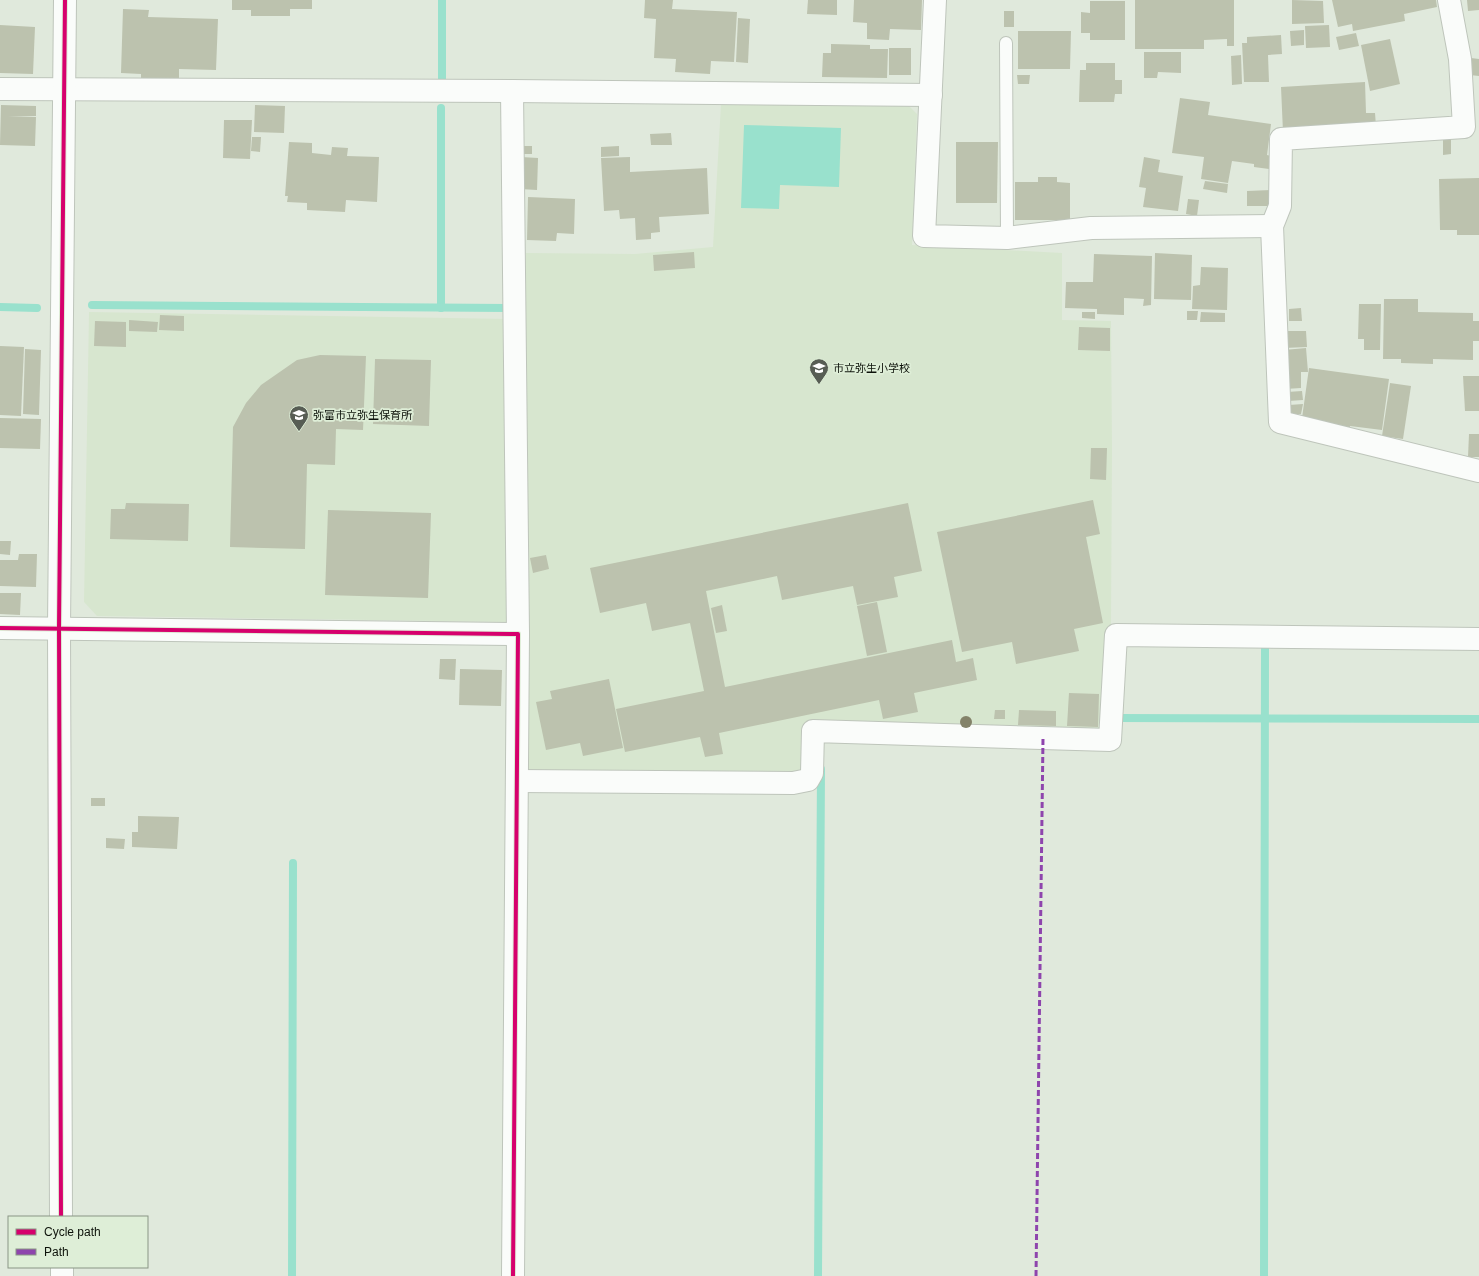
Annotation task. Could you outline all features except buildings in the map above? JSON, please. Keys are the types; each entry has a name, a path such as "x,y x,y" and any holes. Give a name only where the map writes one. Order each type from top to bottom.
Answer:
{"street":[{"path":"61,1216 59,628 65,0"},
{"path":"935,0 924,236 1007,238 1091,228 1272,226"},
{"path":"1449,0 1471,127 1281,139 1280,206 1272,226 1280,422 1479,471"},
{"path":"0,88 931,95"},
{"path":"512,91 518,634 513,1276"},
{"path":"0,628 518,634"},
{"path":"517,782 793,784 808,780 812,773 813,731 1110,740 1116,635 1479,639"}],"lane":[{"path":"1006,43 1007,238"}],"shaded area":[{"name":"市立弥生小学校","path":"721,104 909,106 917,114 912,245 1062,253 1062,320 1111,321 1111,625 1106,734 807,725 802,776 534,776 525,769 526,253 635,254 713,247"},
{"name":"弥富市立弥生保育所","path":"89,312 509,319 507,622 97,616 84,602"}],"water":[{"path":"744,125 841,128 839,187 780,185 779,209 741,208"}],"waterway":[{"path":"442,0 442,80"},
{"path":"441,108 441,308"},
{"path":"92,305 508,308"},
{"path":"0,307 37,308"},
{"path":"1264,1276 1265,646"},
{"path":"1117,718 1479,719"},
{"path":"818,1276 821,769"},
{"path":"292,1276 293,863"}],"marked path":[{"path":"1036,1276 1043,738"}],"cycle path":[{"path":"61,1216 59,628 65,0"},
{"path":"0,628 518,634 513,1276"}],"place":[{"name":"市立弥生小学校","path":"819,385"},
{"name":"弥富市立弥生保育所","path":"299,432"}]}
